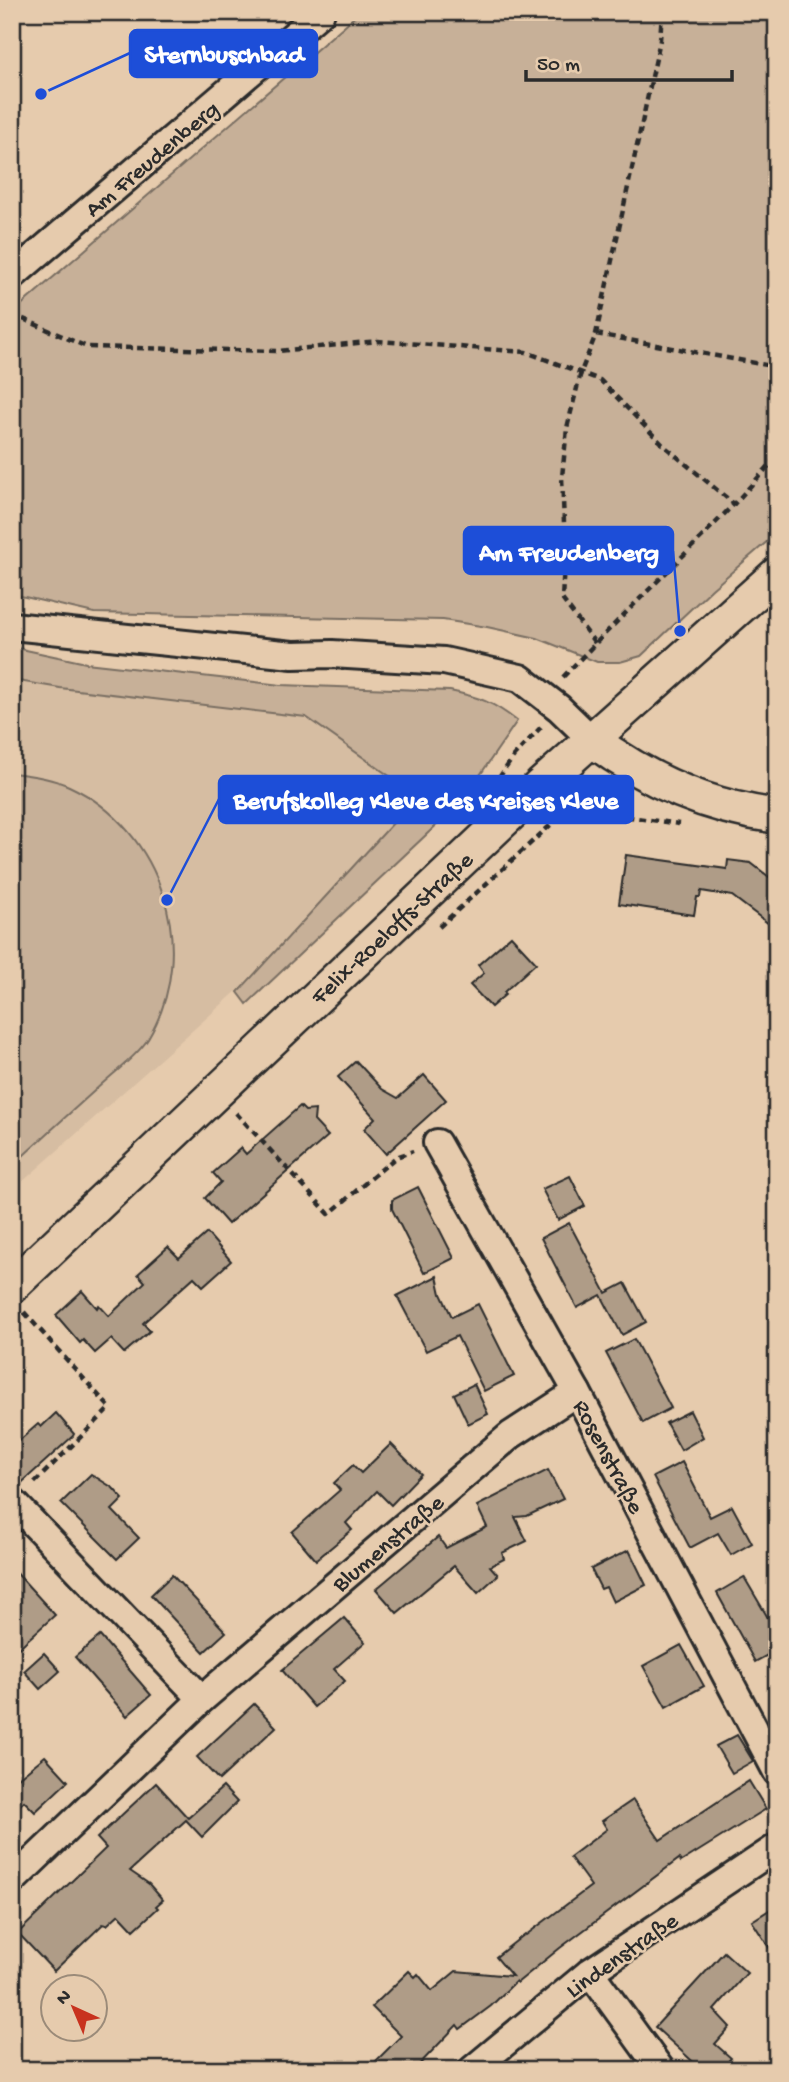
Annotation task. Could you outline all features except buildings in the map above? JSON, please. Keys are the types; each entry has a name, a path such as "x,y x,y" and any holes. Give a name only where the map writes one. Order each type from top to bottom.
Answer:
{"street":[{"name":"Am Freudenberg","path":"12,276 321,12"},
{"name":"Felix-Roeloffs-Straße","path":"18,1299 541,785 777,573"},
{"path":"12,626 293,655 332,654 444,661 520,678 614,756 665,784 722,805 777,816"},
{"name":"Rosenstraße","path":"437,1143 577,1392 777,1772"},
{"name":"Blumenstraße","path":"12,1881 202,1699 512,1436 577,1392"},
{"path":"14,1503 202,1699"},
{"name":"Lindenstraße","path":"472,2070 590,1972 777,1847"},
{"path":"590,1972 661,2070"}],"path":[{"path":"595,643 562,599 565,546 562,477 568,428 581,372 596,334 660,40 662,12"},
{"path":"12,314 87,347 278,351 378,341 526,352 600,380 663,445 734,504"},
{"path":"596,334 777,367"},
{"path":"684,825 568,809 541,785 514,755 595,643 734,504 777,457"},
{"path":"236,1112 329,1214 396,1157 437,1143"},
{"path":"14,1503 110,1408 18,1299"}],"shaded area":[{"path":"360,12 777,12 777,533 641,656 620,662 597,662 537,638 443,620 94,613 12,594 12,313"},
{"path":"12,647 86,663 281,685 450,691 485,701 517,721 463,800 247,1004 238,992 405,810 405,787 306,717 12,680"},
{"path":"12,675 304,716 406,786 404,810 238,990 12,1191"},
{"path":"12,773 41,777 69,786 101,806 128,831 149,861 163,895 171,931 171,968 164,1004 148,1039 127,1062 12,1166"}],"place":[{"name":"Sternbuschbad","path":"41,94"},
{"name":"Am Freudenberg","path":"680,631"},
{"name":"Berufskolleg Kleve des Kreises Kleve","path":"167,900"}]}
